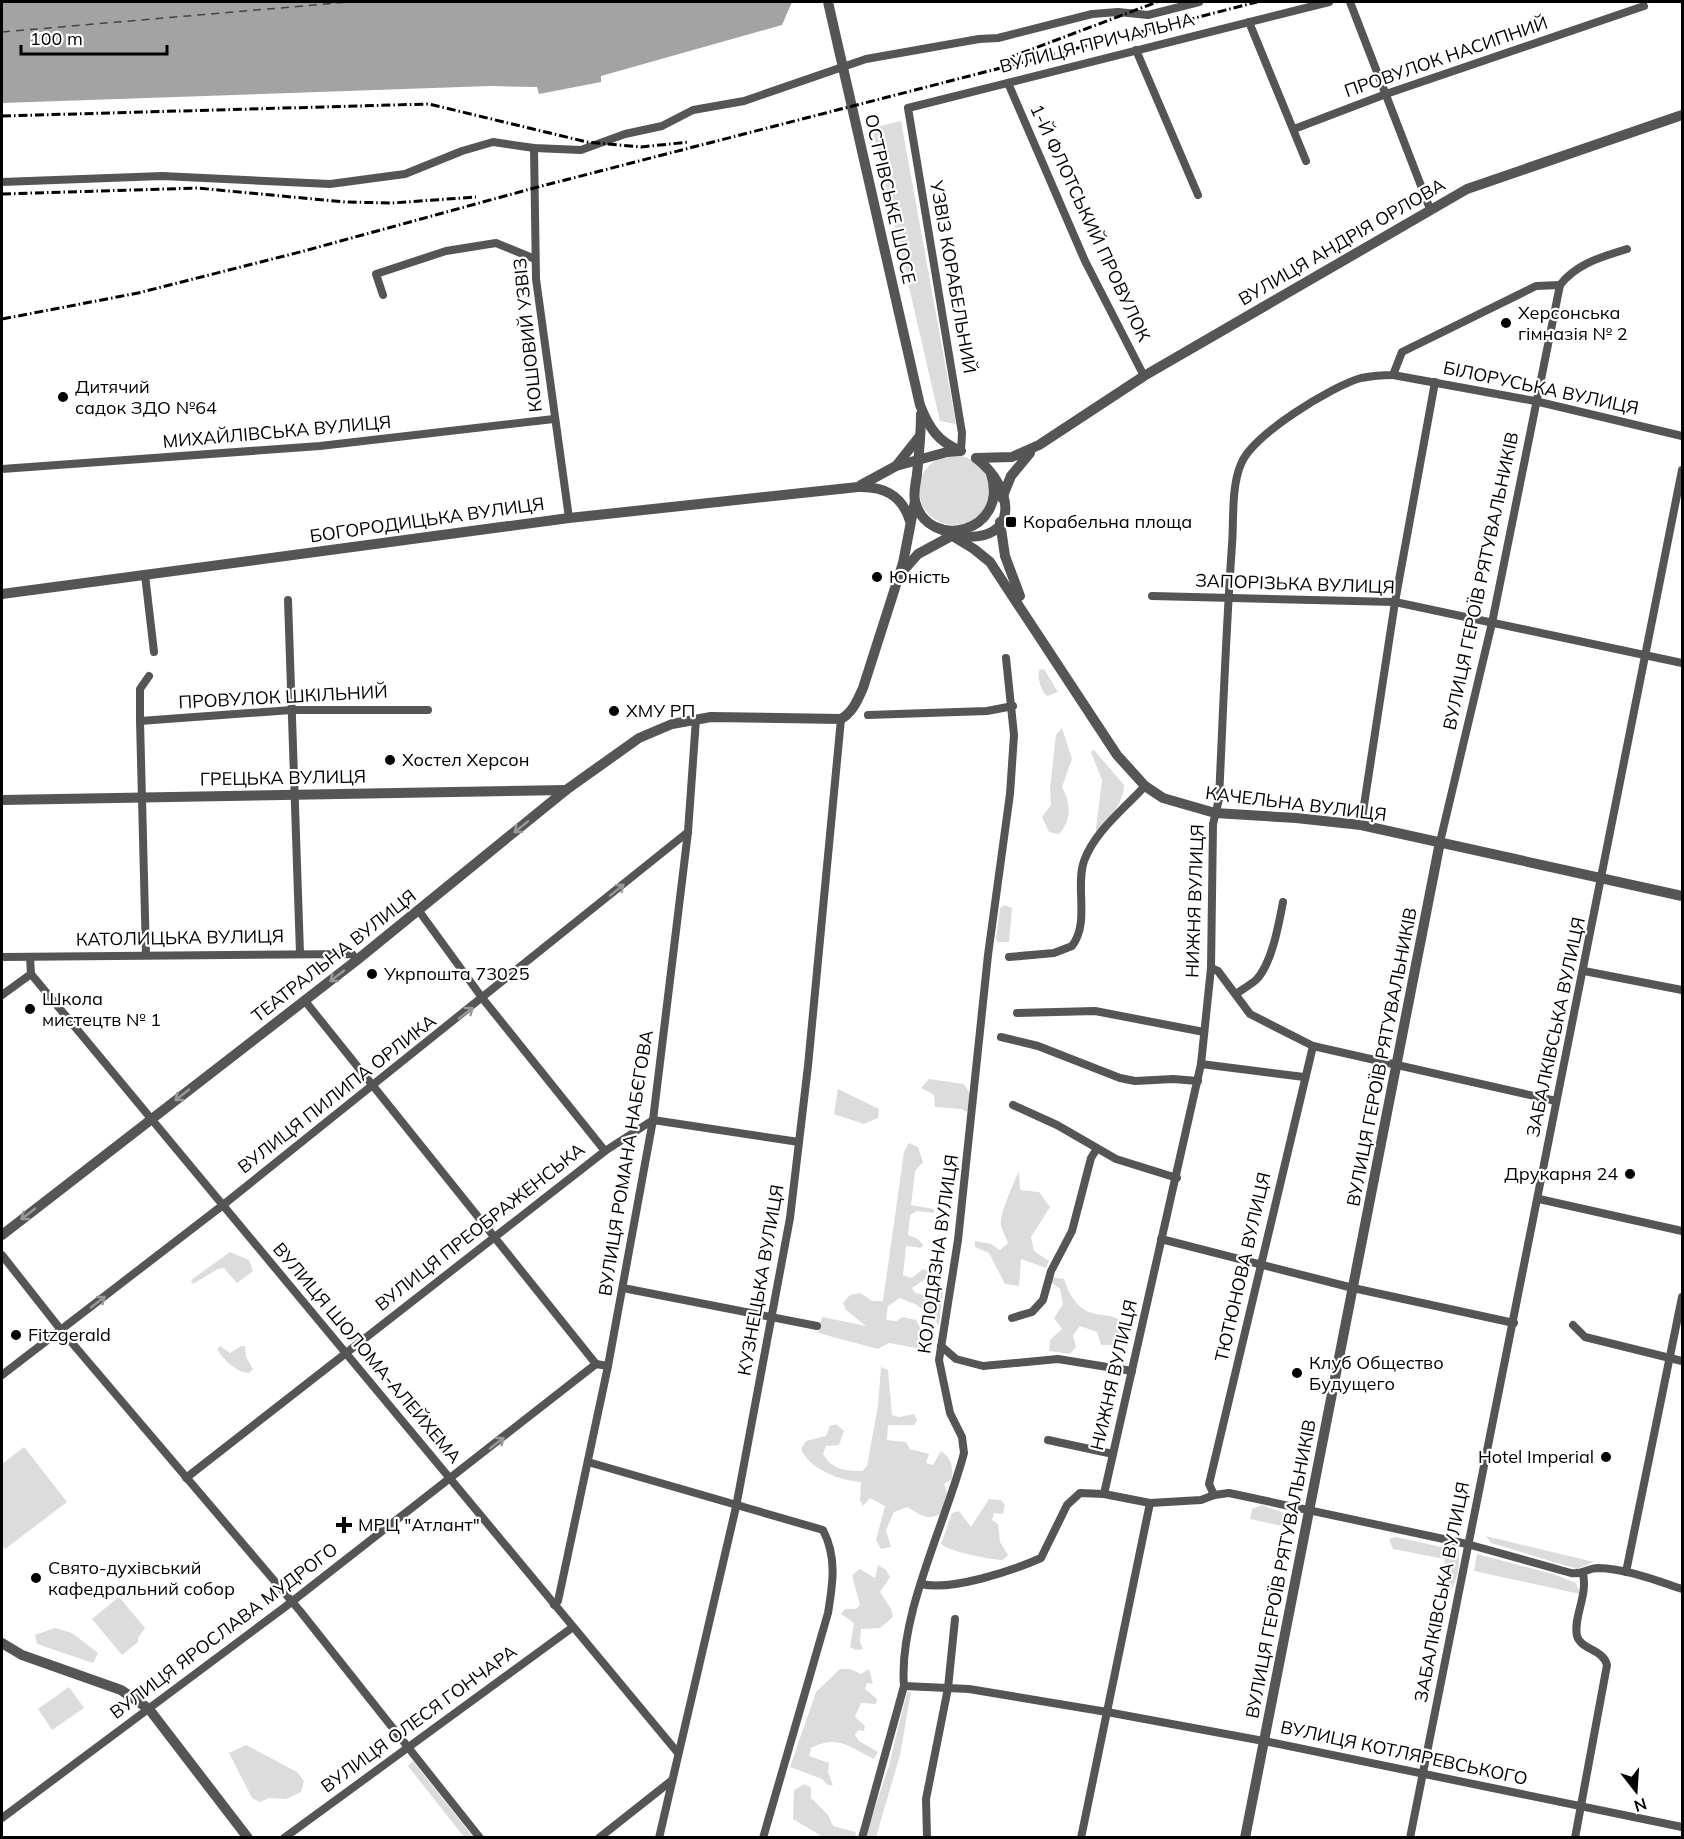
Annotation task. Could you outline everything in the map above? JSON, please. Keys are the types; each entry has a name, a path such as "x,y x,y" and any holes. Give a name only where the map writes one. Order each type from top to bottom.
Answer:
{"street":[{"name":"ОСТРІВСЬКЕ ШОСЕ","path":"828,2 920,405 926,421 936,436 961,452"},
{"path":"2,182 162,176 330,184 405,174 462,151 494,142 534,148 581,150 624,134 662,126 693,110 744,101 866,59 979,39 998,38 1092,14 1118,12 1148,15 1199,2"},
{"name":"ВУЛИЦЯ ПРИЧАЛЬНА","path":"908,108 1329,2"},
{"path":"1350,2 1430,209"},
{"name":"ПРОВУЛОК НАСИПНИЙ","path":"1294,129 1386,94 1644,6"},
{"path":"1249,22 1306,161"},
{"path":"1136,50 1197,195"},
{"name":"1-Й ФЛОТСЬКИЙ ПРОВУЛОК","path":"1008,82 1085,261 1144,376"},
{"name":"УЗВІЗ КОРАБЕЛЬНИЙ","path":"908,108 962,433 961,452"},
{"name":"ВУЛИЦЯ АНДРІЯ ОРЛОВА","path":"976,458 1012,457 1039,445 1144,376 1467,189 1683,114"},
{"name":"КОШОВИЙ УЗВІЗ","path":"534,148 535,259 568,518"},
{"path":"383,295 376,274 446,251 496,243 535,259"},
{"path":"1393,375 1402,351 1536,286 1560,285 1568,274 1585,264 1627,249"},
{"name":"ВУЛИЦЯ ГЕРОЇВ РЯТУВАЛЬНИКІВ","path":"1245,1838 1440,842 1492,623 1560,285"},
{"name":"БІЛОРУСЬКА ВУЛИЦЯ","path":"1393,375 1535,401 1683,436"},
{"name":"НИЖНЯ ВУЛИЦЯ","path":"1104,1494 1201,1064 1211,968 1212,835 1219,799 1228,598 1237,483 1241,463 1246,454 1282,422 1336,388 1360,378 1393,375"},
{"path":"1361,825 1395,602 1435,382"},
{"name":"ОСТРІВСЬКЕ ШОСЕ","path":"917,476 920,405"},
{"name":"МИХАЙЛІВСЬКА ВУЛИЦЯ","path":"2,469 362,442 554,419"},
{"name":"БОГОРОДИЦЬКА ВУЛИЦЯ","path":"896,466 919,437"},
{"name":"ВУЛИЦЯ АНДРІЯ ОРЛОВА","path":"999,499 1017,466 1039,445"},
{"path":"696,719 733,716 841,719 851,711 863,688 899,576 915,501 914,488 917,476 924,464 934,456 947,452 961,452 976,458 991,474 999,499 1007,506 1006,517 1000,526 977,535 951,535"},
{"name":"БОГОРОДИЦЬКА ВУЛИЦЯ","path":"858,487 896,466 934,456"},
{"name":"ЗАБАЛКІВСЬКА ВУЛИЦЯ","path":"1410,1838 1683,470"},
{"name":"БОГОРОДИЦЬКА ВУЛИЦЯ","path":"2,594 568,518 858,487 881,488 915,501"},
{"path":"881,488 900,500 911,522"},
{"path":"899,576 911,560 934,543 966,530 987,514 999,499"},
{"name":"КАЧЕЛЬНА ВУЛИЦЯ","path":"999,499 1000,526 1005,556 1029,619"},
{"path":"915,501 929,523 940,529 966,530"},
{"name":"КАЧЕЛЬНА ВУЛИЦЯ","path":"940,529 967,544 990,562 1117,755 1145,786 1176,804 1215,813 1361,825 1683,896"},
{"path":"934,543 967,544"},
{"path":"145,575 154,652"},
{"name":"ЗАПОРІЗЬКА ВУЛИЦЯ","path":"1152,596 1395,602 1683,663"},
{"path":"288,600 300,953"},
{"name":"КОЛОДЯЗНА ВУЛИЦЯ","path":"862,1838 904,1686 903,1669 921,1584 965,1446 950,1413 940,1372 941,1346 958,1240 988,955 1010,794 1014,735 1013,706 1006,658"},
{"path":"146,955 140,689 149,676"},
{"path":"868,715 987,711 1013,706"},
{"name":"ПРОВУЛОК ШКІЛЬНИЙ","path":"140,721 292,710 368,708 428,710"},
{"name":"ТЕАТРАЛЬНА ВУЛИЦЯ","path":"2,1235 357,960 566,790 639,738 672,724 696,719"},
{"name":"ВУЛИЦЯ РОМАНА НАБЄГОВА","path":"554,1605 558,1601 608,1366 653,1119 688,832 696,719"},
{"name":"КУЗНЕЦЬКА ВУЛИЦЯ","path":"658,1838 736,1507 790,1218 841,719"},
{"path":"1010,957 1054,954 1072,946 1079,932 1082,871 1088,853 1109,822 1145,786"},
{"name":"ГРЕЦЬКА ВУЛИЦЯ","path":"2,800 566,790"},
{"name":"ВУЛИЦЯ ПИЛИПА ОРЛИКА","path":"2,1376 483,999 688,832"},
{"path":"1236,994 1256,980 1262,970 1275,939 1283,902"},
{"path":"419,911 483,999 605,1151"},
{"name":"КАТОЛИЦЬКА ВУЛИЦЯ","path":"2,957 300,953 352,954 357,960"},
{"path":"2,995 31,974 30,957"},
{"path":"1211,968 1218,970 1257,1018 1313,1046 1398,1063 1556,1101"},
{"path":"1584,971 1683,990"},
{"name":"ВУЛИЦЯ ШОЛОМА-АЛЕЙХЕМА","path":"31,974 678,1753"},
{"path":"305,1001 596,1364 608,1366"},
{"path":"1017,1013 1095,1011 1204,1032"},
{"path":"1000,1037 1038,1046 1084,1066 1120,1078 1135,1081 1173,1078 1198,1081"},
{"name":"ТЮТЮНОВА ВУЛИЦЯ","path":"1214,1495 1209,1484 1313,1046"},
{"path":"1201,1064 1305,1077"},
{"path":"1013,1105 1057,1125 1096,1150 1116,1159 1177,1178"},
{"path":"653,1119 799,1142"},
{"name":"ВУЛИЦЯ ПРЕОБРАЖЕНСЬКА","path":"186,1478 344,1352 605,1151 653,1119"},
{"path":"1012,1318 1032,1312 1043,1300 1051,1271 1072,1232 1091,1158 1096,1150"},
{"path":"1539,1199 1683,1231"},
{"path":"1161,1239 1353,1288 1514,1323"},
{"path":"2,1255 61,1330 292,1601 410,1746 480,1838"},
{"path":"623,1288 817,1326"},
{"path":"1626,1572 1672,1359 1683,1297"},
{"path":"1573,1325 1585,1337 1683,1361"},
{"path":"941,1346 956,1359 983,1366 1058,1359 1132,1371"},
{"name":"ВУЛИЦЯ ЯРОСЛАВА МУДРОГО","path":"2,1818 292,1601 596,1364"},
{"path":"1048,1440 1113,1454"},
{"path":"588,1462 736,1507 823,1530 833,1555 828,1613 763,1838"},
{"path":"921,1584 942,1585 978,1579 1041,1558 1071,1499 1086,1492 1150,1503 1201,1500 1229,1493 1467,1544 1571,1573 1583,1574 1597,1568 1626,1572 1683,1589"},
{"path":"1081,1838 1150,1503"},
{"path":"1575,1838 1607,1665 1602,1655 1582,1643 1577,1635 1586,1585 1583,1574"},
{"path":"927,1838 926,1799 948,1688 955,1619"},
{"name":"ВУЛИЦЯ ОЛЕСЯ ГОНЧАРА","path":"284,1838 573,1627"},
{"path":"2,1643 22,1655"},
{"path":"2,1647 118,1688 149,1709 248,1838"},
{"name":"ВУЛИЦЯ КОТЛЯРЕВСЬКОГО","path":"904,1686 969,1689 1107,1712 1264,1741 1683,1827"},
{"path":"599,1838 671,1781"}],"shaded area":[{"path":"2,2 792,2 782,25 601,76 601,82 539,94 537,87 490,86 2,103"},
{"path":"901,121 956,424 940,421 872,128"},
{"name":"Корабельна площа","path":"954,455 967,458 979,465 986,477 989,490 986,503 979,515 967,522 954,525 941,522 929,515 922,503 919,490 922,477 929,465 941,458"},
{"path":"1044,669 1058,692 1047,696 1041,688 1039,677 1039,670"},
{"path":"1062,728 1072,759 1062,787 1067,799 1068,817 1059,834 1049,832 1042,817 1051,805 1050,789 1056,735"},
{"path":"1094,750 1124,785 1121,800 1095,837 1102,780 1091,752"},
{"path":"1004,905 1012,908 1009,942 998,942 996,939 1000,908"},
{"path":"929,1079 964,1084 971,1098 966,1112 962,1109 935,1107 934,1095 921,1088"},
{"path":"838,1089 879,1109 878,1118 864,1124 834,1114"},
{"path":"909,1143 918,1147 923,1162 915,1171 911,1205 934,1209 934,1213 917,1211 910,1215 908,1235 918,1239 923,1245 921,1248 906,1246 903,1275 912,1278 923,1269 940,1274 938,1279 928,1277 912,1288 915,1293 934,1297 937,1292 943,1291 939,1325 917,1305 900,1298 888,1306 886,1320 897,1321 902,1317 916,1320 932,1351 889,1343 878,1349 818,1333 822,1317 866,1326 846,1310 843,1303 850,1295 860,1293 872,1301 883,1301 904,1152"},
{"path":"1019,1171 1020,1190 1039,1192 1050,1207 1031,1237 1034,1251 1049,1261 1046,1268 1021,1259 1019,1286 1005,1284 989,1253 975,1247 975,1241 991,1244 1000,1250 1008,1243 1001,1220 1007,1198"},
{"path":"230,1252 249,1260 253,1271 237,1283 224,1268 218,1269 193,1284 191,1280"},
{"path":"1052,1277 1064,1279 1072,1296 1084,1309 1118,1319 1119,1332 1114,1345 1101,1345 1097,1332 1080,1326 1073,1335 1076,1347 1070,1354 1049,1351 1050,1340 1062,1329 1054,1318 1063,1304 1060,1289 1050,1282"},
{"path":"220,1346 230,1353 245,1346 246,1357 253,1369 249,1373 235,1368 217,1349"},
{"path":"881,1367 888,1370 892,1415 899,1417 914,1414 917,1420 914,1425 888,1425 887,1440 906,1442 910,1449 929,1454 926,1463 933,1465 941,1451 950,1460 952,1479 944,1484 947,1493 941,1513 936,1516 928,1517 907,1507 894,1512 886,1530 891,1547 881,1549 876,1540 885,1506 870,1498 863,1506 860,1500 861,1482 826,1473 811,1462 801,1449 806,1441 826,1436 830,1426 836,1424 844,1431 839,1445 826,1446 823,1454 835,1466 845,1470 862,1471 867,1466 878,1406"},
{"path":"24,1447 67,1502 5,1549 2,1545 2,1464"},
{"path":"989,1499 1001,1500 1005,1505 1003,1514 994,1513 992,1520 998,1524 1000,1542 1008,1555 1003,1560 970,1555 941,1544 952,1513 959,1511 971,1527"},
{"path":"1262,1505 1294,1517 1292,1528 1250,1519 1252,1509"},
{"path":"1486,1536 1594,1562 1577,1569 1491,1543"},
{"path":"1396,1537 1459,1551 1458,1573 1449,1592 1439,1592 1445,1559 1393,1549 1389,1539"},
{"path":"1477,1554 1553,1574 1576,1583 1580,1594 1474,1571"},
{"path":"878,1565 886,1570 890,1577 880,1592 891,1609 893,1617 880,1628 861,1629 860,1642 863,1649 856,1650 850,1647 854,1623 841,1614 845,1609 856,1609 860,1605 852,1575 860,1569 875,1578"},
{"path":"119,1597 145,1628 138,1642 122,1655 92,1619"},
{"path":"55,1628 72,1633 98,1653 93,1663 37,1644 35,1635"},
{"path":"840,1669 850,1669 861,1674 869,1669 873,1684 867,1683 865,1689 877,1699 876,1704 861,1703 855,1717 865,1726 864,1731 858,1730 855,1735 859,1741 878,1752 874,1759 836,1742 811,1748 809,1756 829,1763 828,1772 833,1785 828,1785 822,1779 790,1767 816,1692"},
{"path":"69,1687 84,1708 52,1730 38,1709"},
{"path":"907,1692 911,1692 900,1755 876,1837 865,1838 889,1765"},
{"path":"246,1745 297,1772 304,1781 301,1792 286,1799 269,1798 260,1802 252,1798 229,1753"},
{"path":"413,1761 473,1837 464,1837 408,1766"},
{"path":"805,1784 811,1788 811,1798 828,1815 833,1826 856,1832 855,1837 823,1837 793,1819 794,1790"}],"ferry route":[{"path":"2,32 349,2"}],"railway":[{"path":"1006,59 1157,2"},
{"path":"2,319 138,293 304,251 534,188 1257,2"},
{"path":"2,116 429,104 587,142 641,147 689,142"},
{"path":"2,194 197,188 345,202 392,203 476,197"}],"place":[{"name":"Херсонська гімназія № 2","path":"1506,323"},
{"name":"Дитячий садок ЗДО №64","path":"63,397"},
{"name":"Корабельна площа","path":"1011,522"},
{"name":"Юність","path":"877,577"},
{"name":"ХМУ РП","path":"614,711"},
{"name":"Хостел Херсон","path":"390,760"},
{"name":"Укрпошта 73025","path":"372,974"},
{"name":"Школа мистецтв № 1","path":"30,1009"},
{"name":"Друкарня 24","path":"1630,1174"},
{"name":"Fitzgerald","path":"16,1335"},
{"name":"Клуб Общество Будущего","path":"1297,1373"},
{"name":"Hotel Imperial","path":"1606,1457"},
{"name":"МРЦ \"Атлант\"","path":"344,1525"},
{"name":"Свято-духівський кафедральний собор","path":"36,1578"}]}
